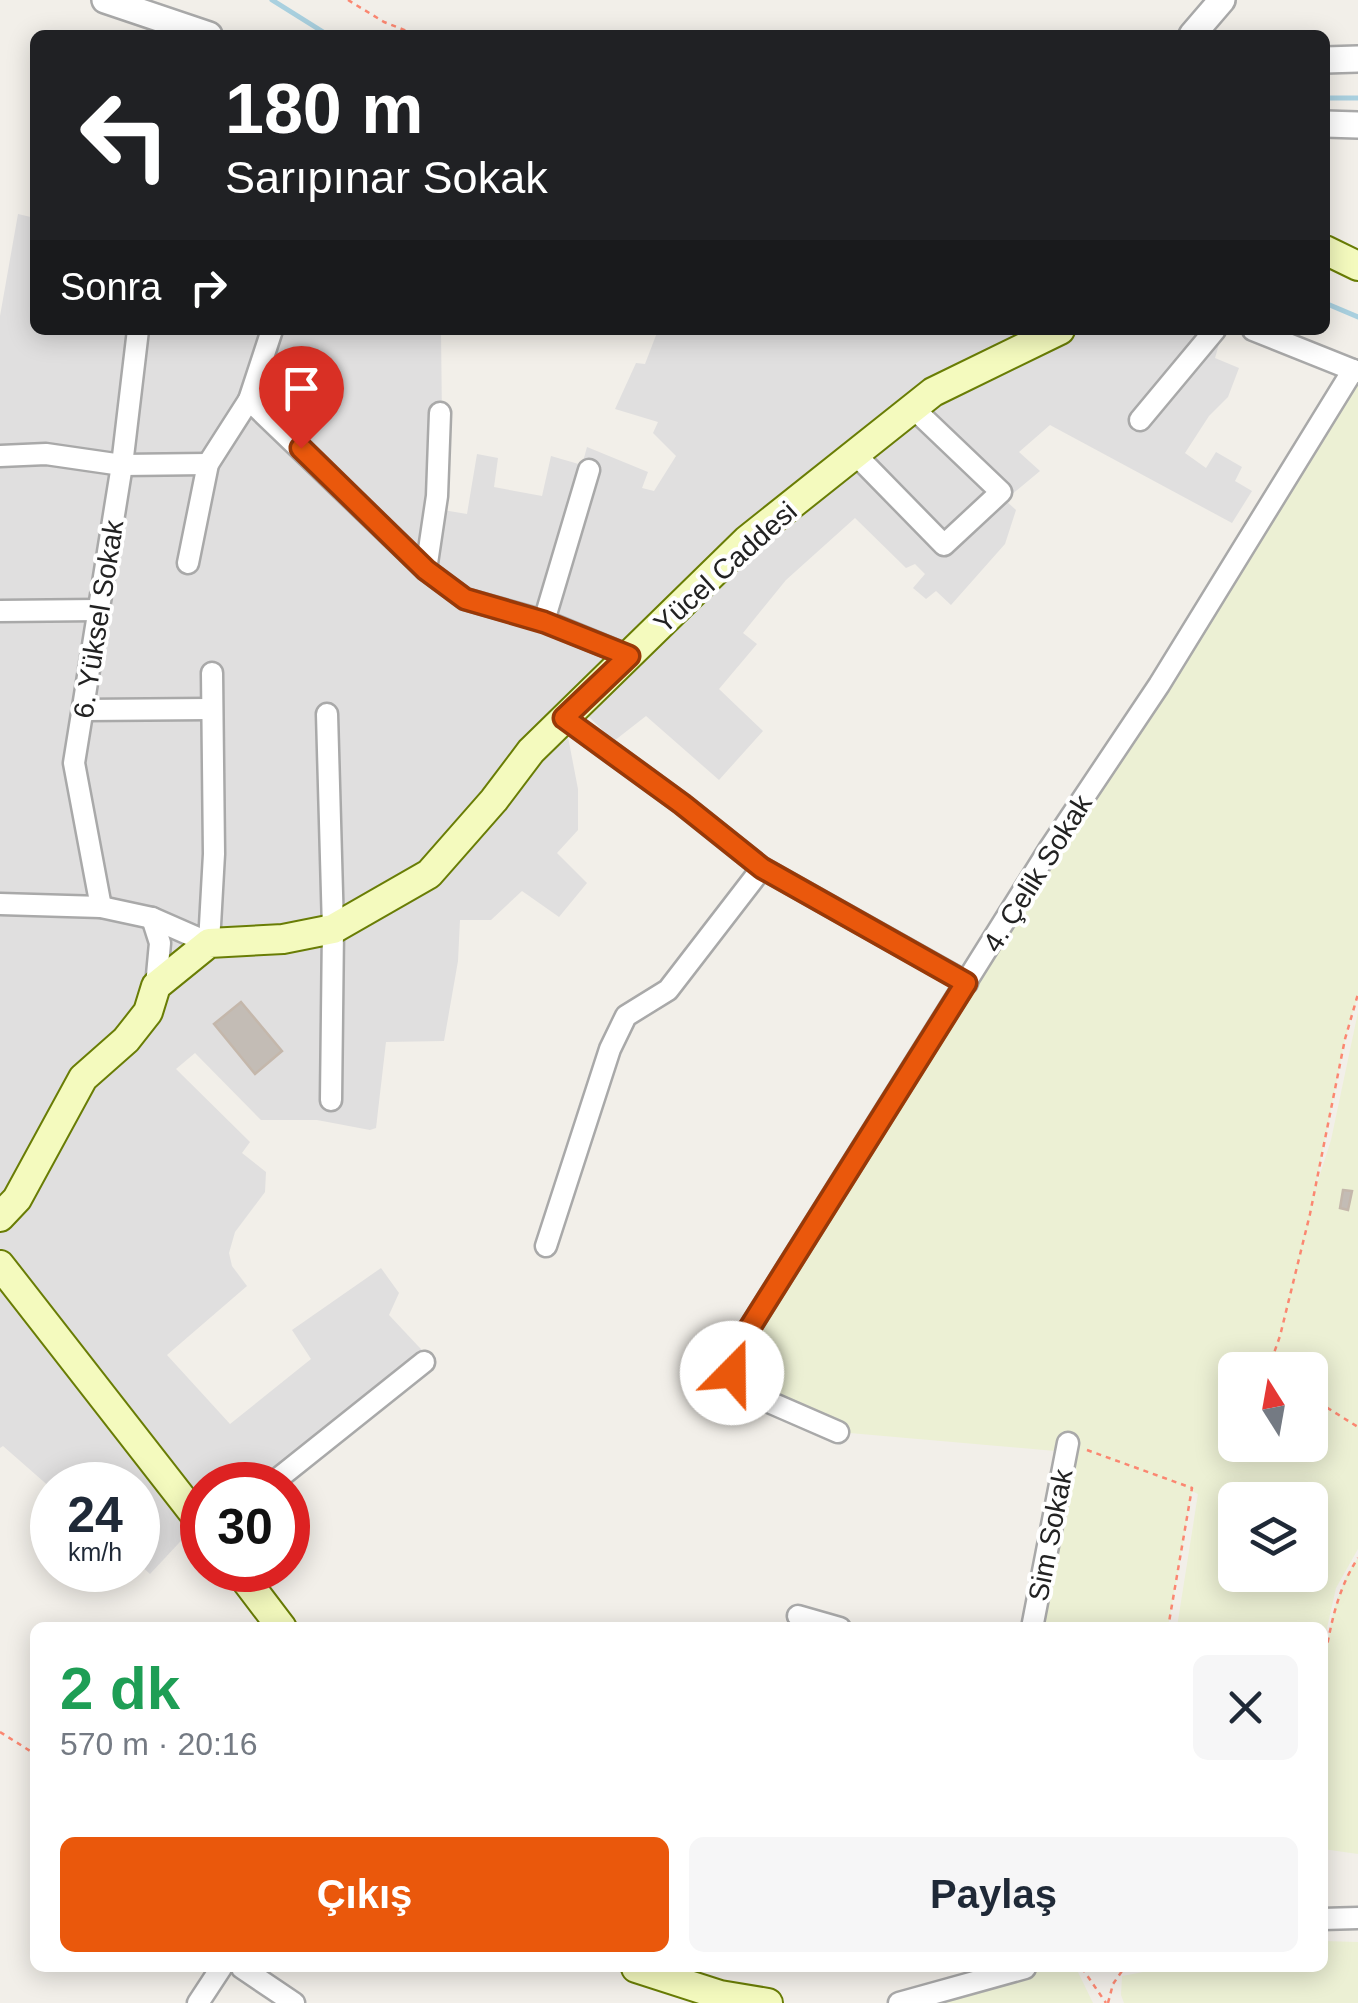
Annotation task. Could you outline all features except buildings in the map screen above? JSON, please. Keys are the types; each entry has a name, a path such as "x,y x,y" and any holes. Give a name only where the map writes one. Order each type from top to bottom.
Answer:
{"main road":[{"path":"1330,252 1358,266"},
{"name":"Yücel Caddesi","path":"209,943 283,939 334,929 429,874 531,751 747,540 933,392 1050,335"},
{"path":"0,1217 17,1198 83,1078 126,1040 148,1012 156,986 209,943"},
{"path":"0,1265 180,1496"},
{"path":"255,1592 277,1622"},
{"path":"648,1972 720,1995 768,2003"}],"street":[{"path":"105,0 194,30"},
{"path":"1196,30 1222,0"},
{"path":"1330,60 1358,59"},
{"path":"1330,124 1358,125"},
{"name":"6. Yüksel Sokak","path":"101,907 74,762 122,465 137,335"},
{"path":"188,563 208,464 249,400 270,335"},
{"path":"1140,420 1211,335"},
{"path":"1266,335 1355,371"},
{"name":"4. Çelik Sokak","path":"838,1432 739,1389 732,1373 732,1356 1355,371"},
{"path":"249,400 426,570 465,599 544,622 629,656"},
{"path":"855,454 944,546 1001,492 913,408"},
{"path":"426,570 437,496 440,414"},
{"path":"0,456 46,454 122,465 208,464"},
{"path":"544,622 590,470"},
{"path":"0,611 98,610"},
{"path":"0,904 101,907 152,918 209,943 214,854 212,673"},
{"path":"85,710 210,708"},
{"path":"328,714 334,929 331,1100"},
{"path":"564,718 762,868 966,983"},
{"path":"546,1246 610,1048 626,1016 668,990 762,868"},
{"path":"152,918 160,943 156,986"},
{"path":"299,1462 424,1362"},
{"name":"Sim Sokak","path":"1033,1622 1068,1443"},
{"path":"798,1616 819,1622"},
{"path":"1328,1919 1358,1918"},
{"path":"198,2003 218,1972"},
{"path":"247,1972 285,2001"},
{"path":"900,2003 981,1974"}],"path":[{"path":"348,0 404,30"},
{"path":"1274,1352 1310,1214 1358,994"},
{"path":"1328,1408 1358,1427"},
{"path":"1068,1443 1192,1488 1169,1622"},
{"path":"1328,1640 1334,1609 1358,1558"},
{"path":"0,1732 30,1751"},
{"path":"1085,1972 1107,2003"},
{"path":"1107,2003 1121,1972"}],"shaded area":[{"path":"18,214 30,217 30,335 441,335 443,510 467,514 477,454 498,458 494,487 542,496 551,456 582,465 587,447 648,472 642,488 654,491 676,456 653,433 658,422 615,409 636,363 645,364 656,335 1222,335 1215,358 1239,368 1228,397 1209,416 1185,453 1206,468 1216,452 1242,467 1235,481 1252,491 1232,523 1050,425 1019,452 1040,471 1005,500 1016,510 1005,544 951,605 936,591 926,599 913,588 925,574 915,564 906,568 855,518 786,580 743,633 757,644 719,689 763,731 719,780 646,716 614,741 588,716 568,737 578,789 578,830 557,853 587,883 559,917 522,891 491,920 460,920 458,961 444,1041 386,1042 376,1128 317,1120 261,1120 195,1053 176,1069 250,1142 242,1153 266,1172 265,1192 235,1232 229,1253 232,1266 247,1286 167,1355 230,1424 311,1359 292,1330 381,1268 399,1293 389,1315 434,1363 310,1467 310,1462 180,1462 180,1542 160,1563 160,1462 30,1462 30,1470 3,1446 0,1448 0,316"}],"green space":[{"path":"1358,372 1358,994 1314,1193 1331,1140 1358,1012 1358,1549 1336,1588 1328,1624 1178,1622 1198,1494 1192,1491 1169,1622 1033,1622 1066,1452 838,1432 739,1389 732,1356"},
{"path":"1358,1558 1358,1854 1328,1850 1328,1640 1347,1574"},
{"path":"1328,1941 1358,1942 1358,2003 1124,2003 1122,1976 1143,1972 1328,1972"},
{"path":"1025,1972 1078,1972 1093,2003 937,2003"}],"waterway":[{"path":"272,0 320,30"},
{"path":"1330,98 1358,98"},
{"path":"1330,305 1358,317"}],"route":[{"path":"301,448 426,570 465,599 544,622 629,656 564,718 762,868 966,983 732,1356 732,1373"}]}
